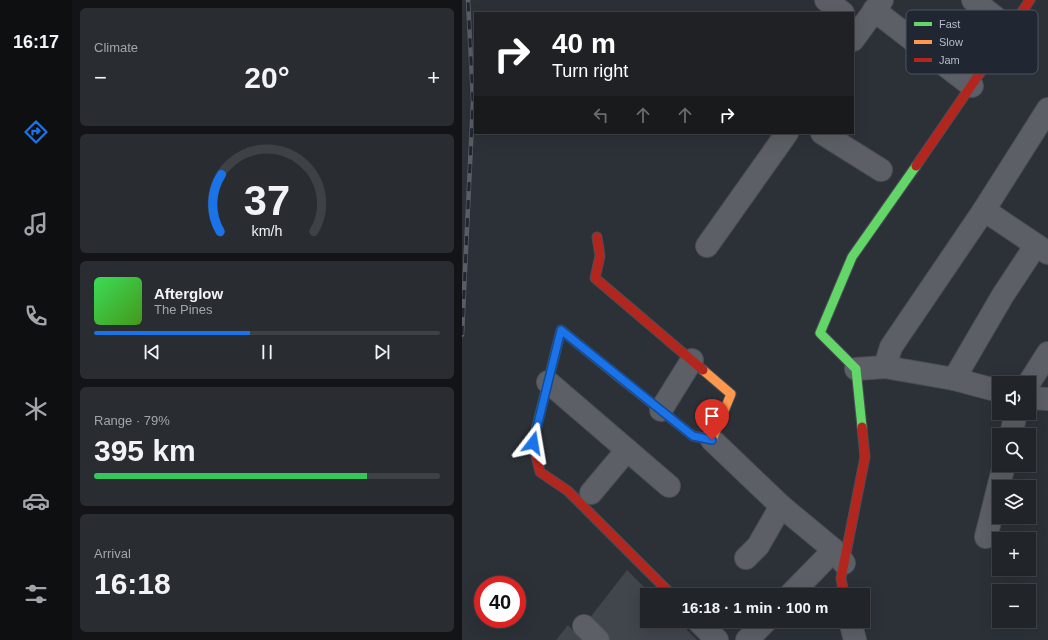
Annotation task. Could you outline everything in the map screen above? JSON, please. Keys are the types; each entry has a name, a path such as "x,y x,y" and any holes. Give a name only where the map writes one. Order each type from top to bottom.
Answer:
{"street":[{"path":"826,0 842,12"},
{"path":"973,0 986,10"},
{"path":"1023,10 1030,0"},
{"path":"865,20 906,45"},
{"path":"953,74 972,86"},
{"path":"843,588 839,556 865,457 856,369 820,333 852,257 980,74"},
{"path":"885,367 891,347 984,210 1048,109"},
{"path":"707,246 786,134"},
{"path":"824,134 881,170"},
{"path":"954,379 1003,295 1042,249 984,210"},
{"path":"597,237 600,256 595,278 731,394 712,440"},
{"path":"665,588 568,491 540,472 533,443 561,330 693,436 712,440 781,506 839,556"},
{"path":"1033,376 1048,353"},
{"path":"661,410 692,360"},
{"path":"856,369 885,367 954,379 992,389"},
{"path":"548,382 669,486"},
{"path":"1036,398 1048,399"},
{"path":"592,493 627,450"},
{"path":"986,537 1002,472"},
{"path":"746,558 758,546 781,506"},
{"path":"799,588 839,556"},
{"path":"705,628 717,640"},
{"path":"748,640 759,628"},
{"path":"851,628 854,640"}],"building":[{"path":"627,570 645,588 640,588 640,628 685,628 697,640 610,640 589,619"},
{"path":"568,625 581,640 556,640"}],"railway":[{"path":"462,335 473,101 468,0"}],"traffic: fast":[{"path":"862,427 856,369 820,333 852,257 916,166"},
{"path":"537,426 561,330 619,377"}],"traffic: slow":[{"path":"619,377 693,436 712,440 731,394 703,370"}],"traffic: jam":[{"path":"1023,10 1030,0"},
{"path":"916,166 979,74"},
{"path":"597,237 600,256 595,278 703,370"},
{"path":"537,426 533,443 540,472 568,491 665,588"},
{"path":"843,588 841,578 865,457 862,427"}],"route":[{"path":"533,443 561,330 693,436 712,440"}]}
